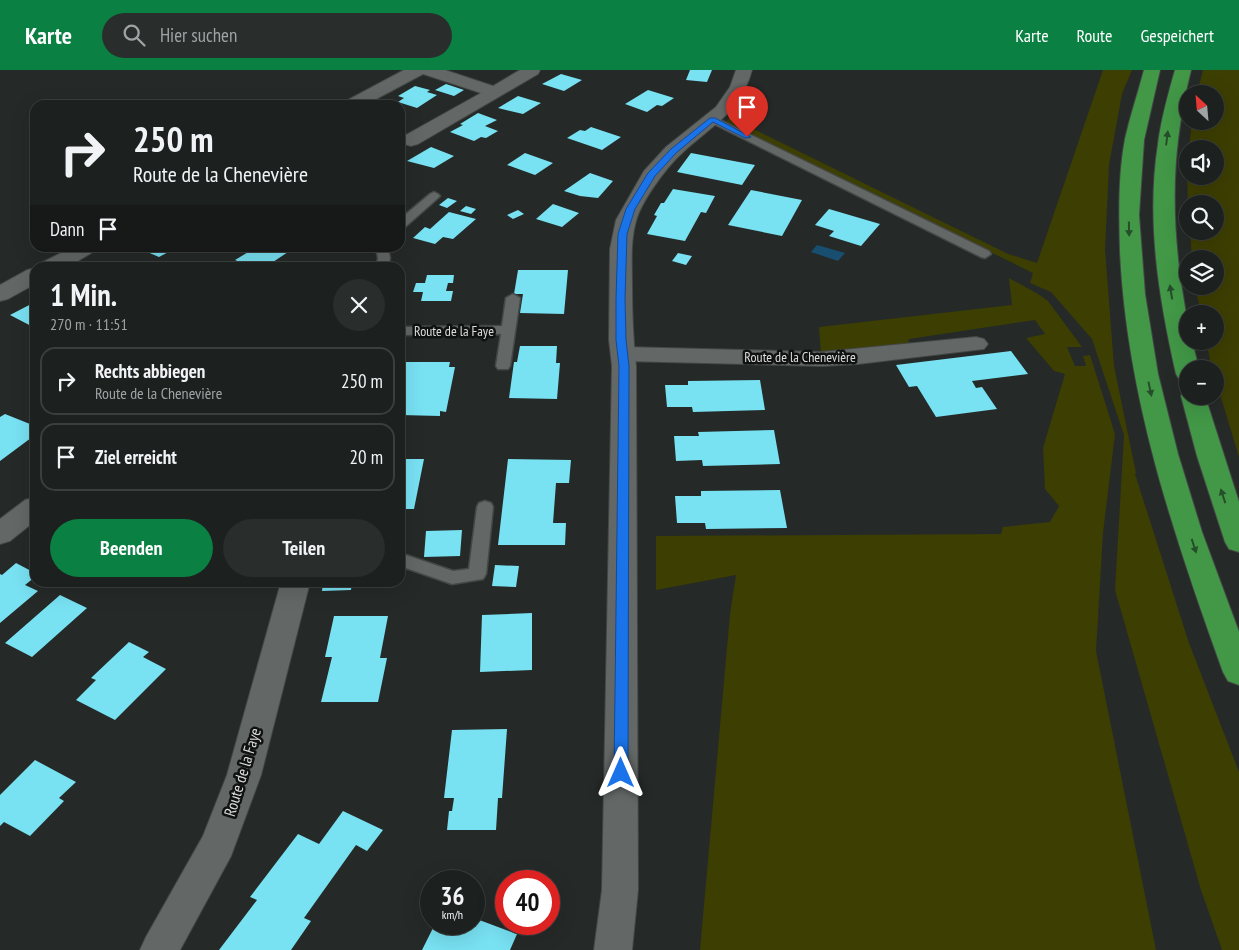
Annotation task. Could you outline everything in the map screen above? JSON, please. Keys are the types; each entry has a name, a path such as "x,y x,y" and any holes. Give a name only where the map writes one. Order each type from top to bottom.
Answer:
{"highway":[{"path":"1152,70 1136,126 1130,180 1129,240 1136,315 1152,400 1181,509 1239,672"},
{"path":"1182,70 1168,132 1163,215 1169,279 1185,360"},
{"path":"1196,405 1213,466 1239,542"}],"street":[{"path":"361,100 417,70"},
{"path":"428,70 494,92"},
{"path":"411,140 532,70"},
{"path":"613,950 620,890 624,354 621,332 621,250 626,220 651,175 673,151 722,111 739,86 744,70"},
{"path":"60,262 79,252"},
{"path":"0,294 30,278"},
{"name":"Route de la Chenevière","path":"624,354 822,359 976,344"},
{"path":"0,534 30,511"},
{"name":"Route de la Faye","path":"159,950 194,890 222,836 244,775 295,587"}],"lane":[{"path":"712,119 985,254"},
{"path":"405,221 434,196"},
{"name":"Route de la Faye","path":"503,366 513,298"},
{"name":"Route de la Faye","path":"405,331 509,330"},
{"path":"405,561 452,578 477,574 485,507"}],"shaded area":[{"path":"1103,70 1132,70 1122,94 1109,165 1105,249 1114,366 1135,474 1189,643 1239,772 1239,950 1222,950 1201,890 1115,590 1124,435 1092,339 1051,292 1030,283 1033,273 726,122 745,99 735,120 1008,254 1037,263"},
{"path":"1203,70 1239,70 1239,457 1223,405 1224,360 1210,360 1208,350 1224,350 1224,305 1199,305 1197,295 1224,295 1224,250 1191,250 1191,240 1224,240 1224,195 1188,195 1187,185 1224,185 1224,140 1190,140 1191,130 1224,130 1224,85 1199,85"},
{"path":"1009,278 1048,301 1082,347 1067,347 1075,366 1086,366 1083,356 1090,355 1115,434 1103,533 1096,651 1156,950 700,950 730,614 736,575 656,590 656,536 1001,534 1003,527 1050,522 1059,506 1045,489 1043,448 1065,374 1054,371 1026,338 1045,334 1035,320 909,339 907,347 821,354 819,327 1012,305"}],"water":[{"path":"817,245 845,253 838,261 811,252"}],"building":[{"path":"690,70 712,70 707,82 686,80"},
{"path":"561,74 582,80 564,91 542,84"},
{"path":"446,84 464,90 454,96 435,90"},
{"path":"415,86 430,90 427,92 437,95 417,108 405,104 405,100 401,100 404,98 398,96"},
{"path":"648,90 674,98 662,106 657,105 647,112 625,104"},
{"path":"518,96 541,103 523,114 498,108"},
{"path":"478,113 497,120 485,126 498,131 486,138 481,137 474,141 450,132 463,125 460,124"},
{"path":"591,127 621,137 602,150 567,138 580,130 585,131"},
{"path":"431,147 454,156 434,168 407,161"},
{"path":"525,153 553,163 535,175 507,165"},
{"path":"691,153 755,165 742,185 677,172"},
{"path":"590,173 613,181 598,198 580,196 564,191"},
{"path":"673,189 715,196 706,213 701,212 685,241 647,234 657,216 654,215"},
{"path":"751,190 802,200 782,236 728,225"},
{"path":"448,198 457,201 447,208 439,205"},
{"path":"553,204 579,213 562,227 536,219"},
{"path":"466,206 476,209 471,214 460,211"},
{"path":"829,209 880,224 861,246 829,236 834,231 815,225"},
{"path":"518,210 524,214 513,219 507,215"},
{"path":"449,212 476,219 453,239 443,237 435,244 413,238 425,227 430,229"},
{"path":"147,252 168,252 159,257"},
{"path":"248,252 288,252 273,262 240,262 235,260"},
{"path":"678,253 692,256 686,265 672,261"},
{"path":"518,270 568,270 564,314 520,313 523,294 514,294"},
{"path":"427,275 454,275 453,283 448,283 446,291 453,291 451,301 421,301 423,292 413,292 416,283 425,283"},
{"path":"30,305 30,325 10,315"},
{"path":"520,346 557,346 556,363 560,363 557,399 509,398 514,362 517,362"},
{"path":"1011,351 1028,374 972,381 976,388 982,387 997,409 936,417 917,386 909,387 896,365"},
{"path":"405,362 450,362 449,367 455,367 446,412 440,411 440,416 405,415"},
{"path":"760,380 765,410 693,412 692,407 667,407 665,385 688,385 688,381"},
{"path":"5,414 30,424 30,439 0,461 0,417"},
{"path":"774,430 780,464 703,466 702,460 676,461 674,436 699,436 698,432"},
{"path":"405,459 424,459 414,509 405,509"},
{"path":"508,459 571,460 569,483 556,483 553,523 566,523 565,545 498,545"},
{"path":"780,490 787,528 706,529 705,523 677,523 675,496 701,496 701,491"},
{"path":"462,530 460,556 424,557 426,531"},
{"path":"16,563 30,570 30,581 25,585 38,591 0,623 0,574 2,575"},
{"path":"495,565 519,566 516,587 492,586"},
{"path":"322,587 351,587 351,590 322,591"},
{"path":"60,595 87,608 32,657 5,643"},
{"path":"532,613 532,670 480,672 482,615"},
{"path":"334,616 388,616 380,658 387,658 378,702 321,702 332,657 325,657"},
{"path":"129,642 149,652 143,657 166,669 115,720 76,700 96,680 91,678"},
{"path":"507,729 502,798 498,798 496,830 447,830 449,811 452,811 454,798 444,798 452,730"},
{"path":"35,760 76,782 59,798 64,801 30,836 4,822 0,826 0,795"},
{"path":"343,811 383,830 367,851 356,845 304,918 311,921 291,950 219,950 257,900 250,897 298,834 319,844"},
{"path":"485,922 495,926 495,935 517,935 510,950 422,950 430,935 485,935"}],"route":[{"path":"621,773 624,366 620,298 622,234 630,209 651,175 673,151 712,119 747,137"}]}
